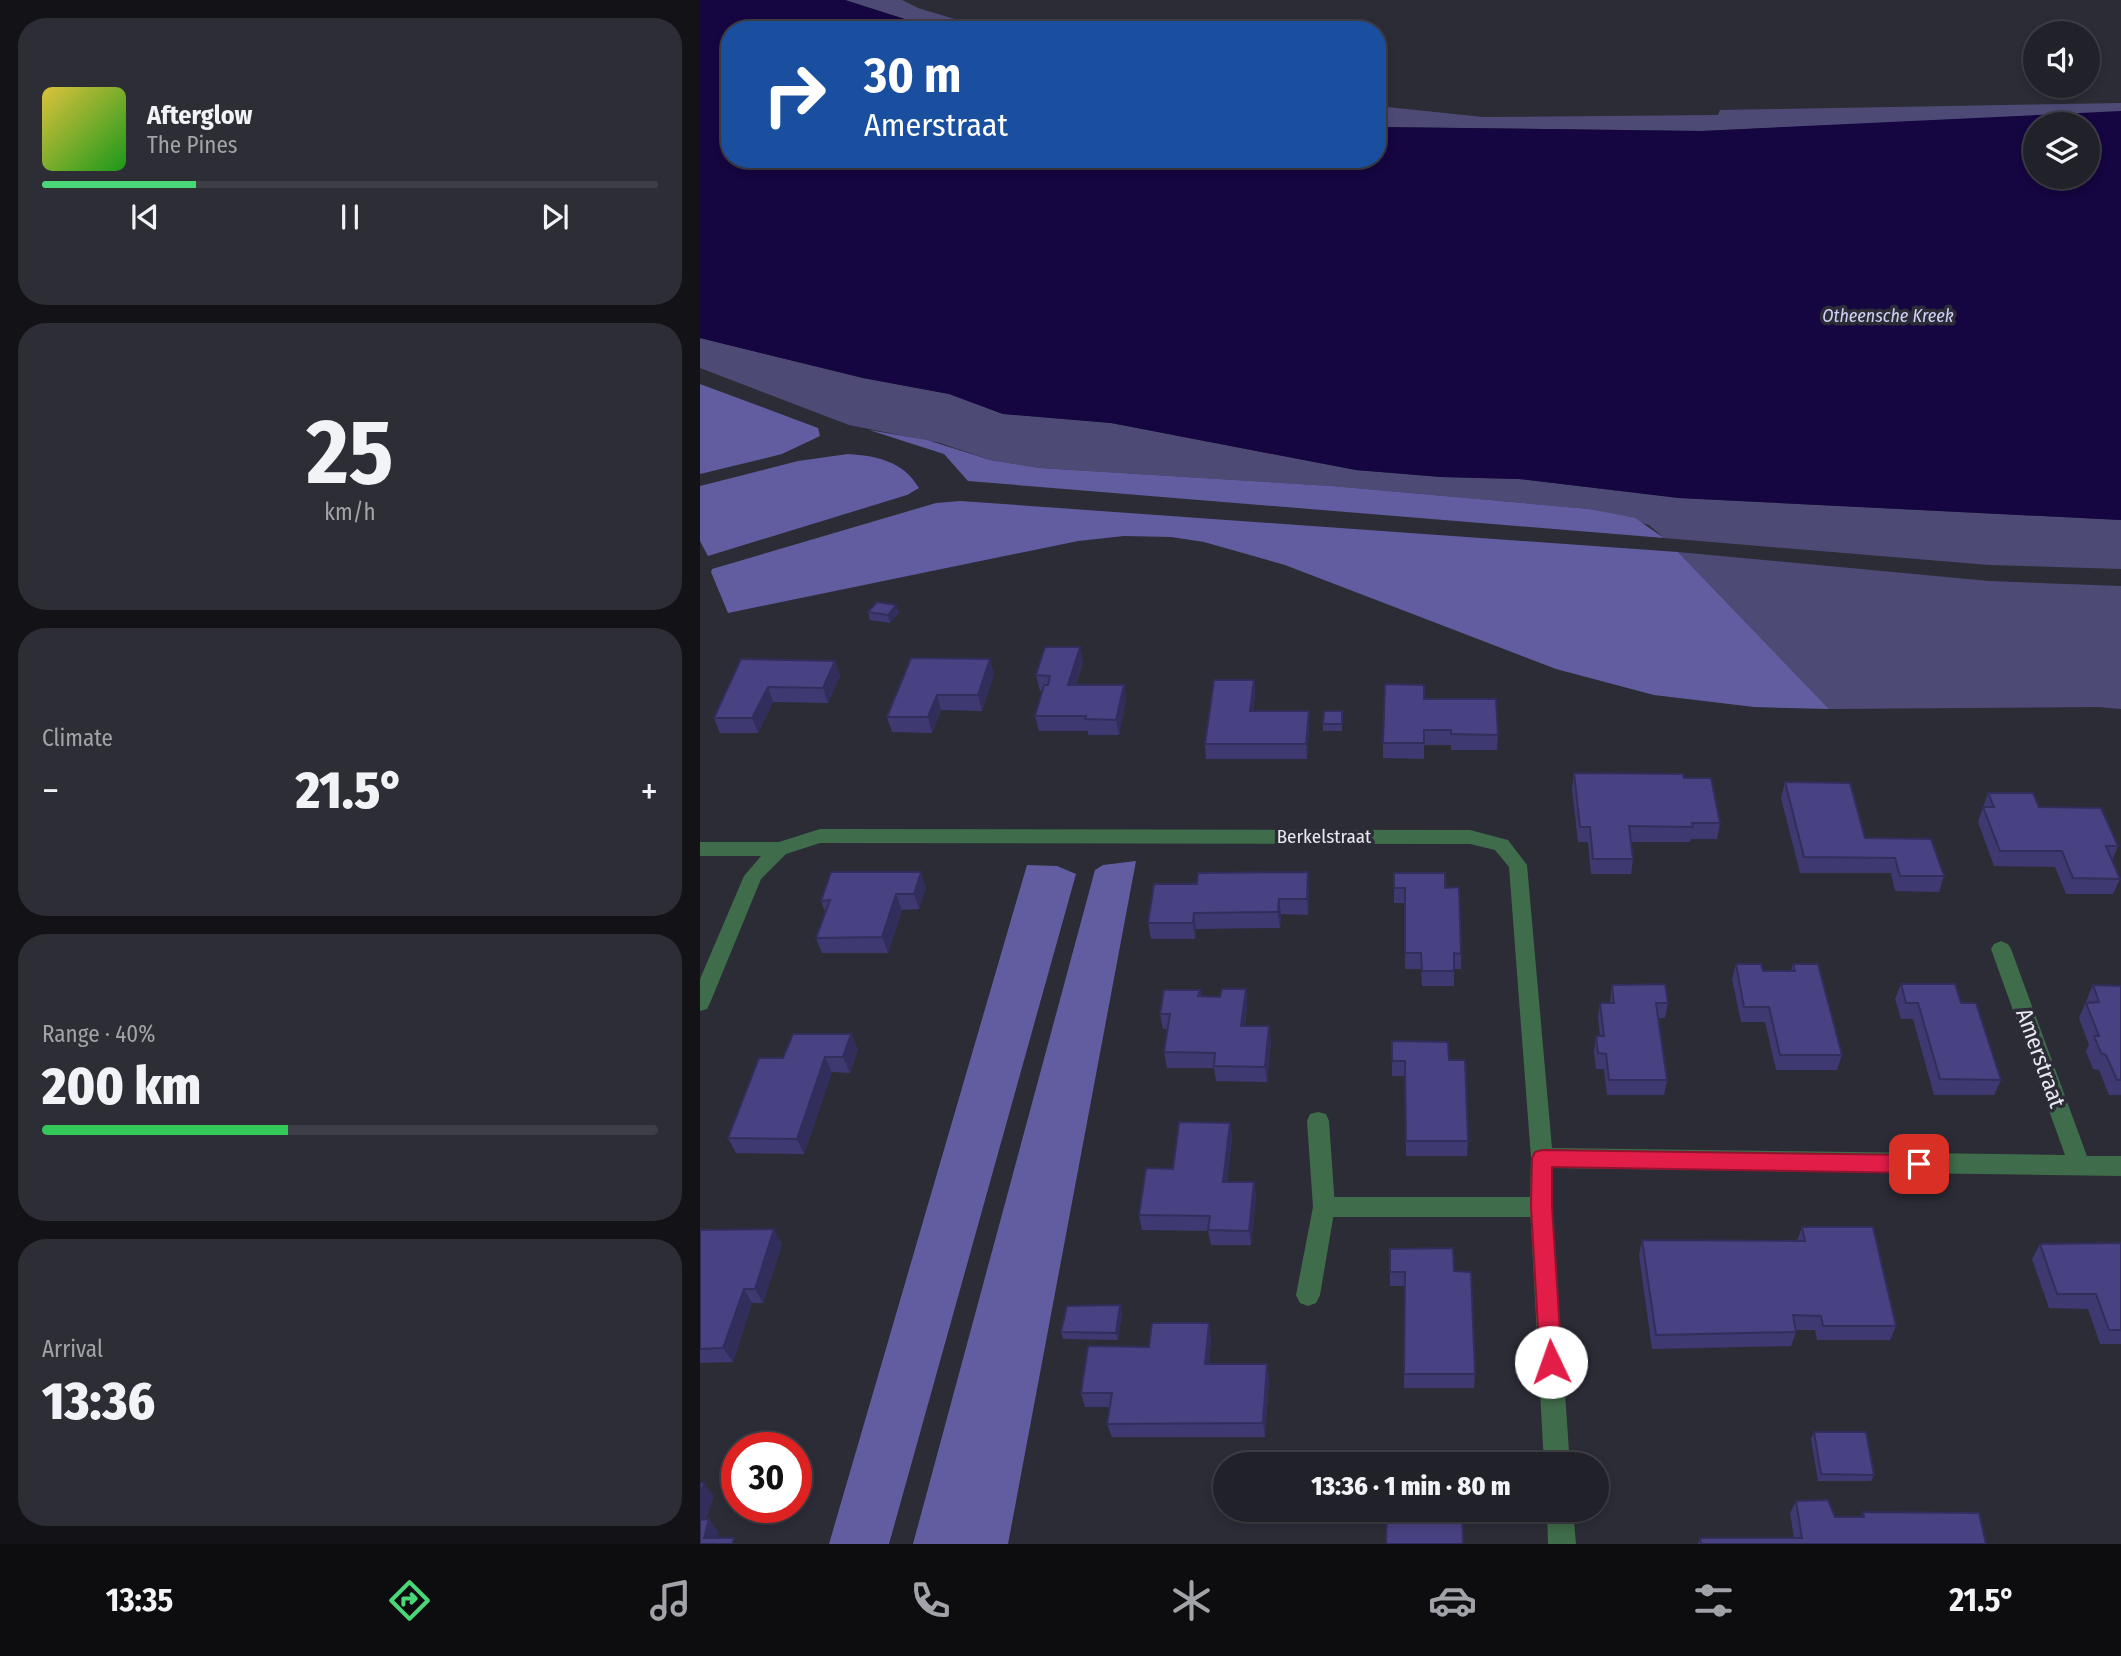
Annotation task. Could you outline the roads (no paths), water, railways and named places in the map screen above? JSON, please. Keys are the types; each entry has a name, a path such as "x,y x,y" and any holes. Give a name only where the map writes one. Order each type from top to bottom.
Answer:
{"street":[{"name":"Berkelstraat","path":"700,849 779,849 820,836 1470,837 1501,845 1518,865 1542,1158 1541,1207 1556,1452"},
{"name":"Berkelstraat","path":"700,1003 753,876 779,849"},
{"name":"Amerstraat","path":"2001,949 2080,1166"},
{"path":"1308,1295 1324,1207 1318,1121"},
{"path":"1542,1158 2121,1166"},
{"path":"1324,1207 1541,1207"},
{"path":"1561,1522 1562,1544"}],"water":[{"name":"Otheensche Kreek","path":"700,0 845,0 911,21 721,21 721,168 1386,168 1386,127 1702,131 2023,116 2023,189 2100,189 2100,112 2121,111 2121,520 1679,498 1519,479 1441,477 1356,470 1111,423 1003,414 949,394 863,378 700,338"}]}
